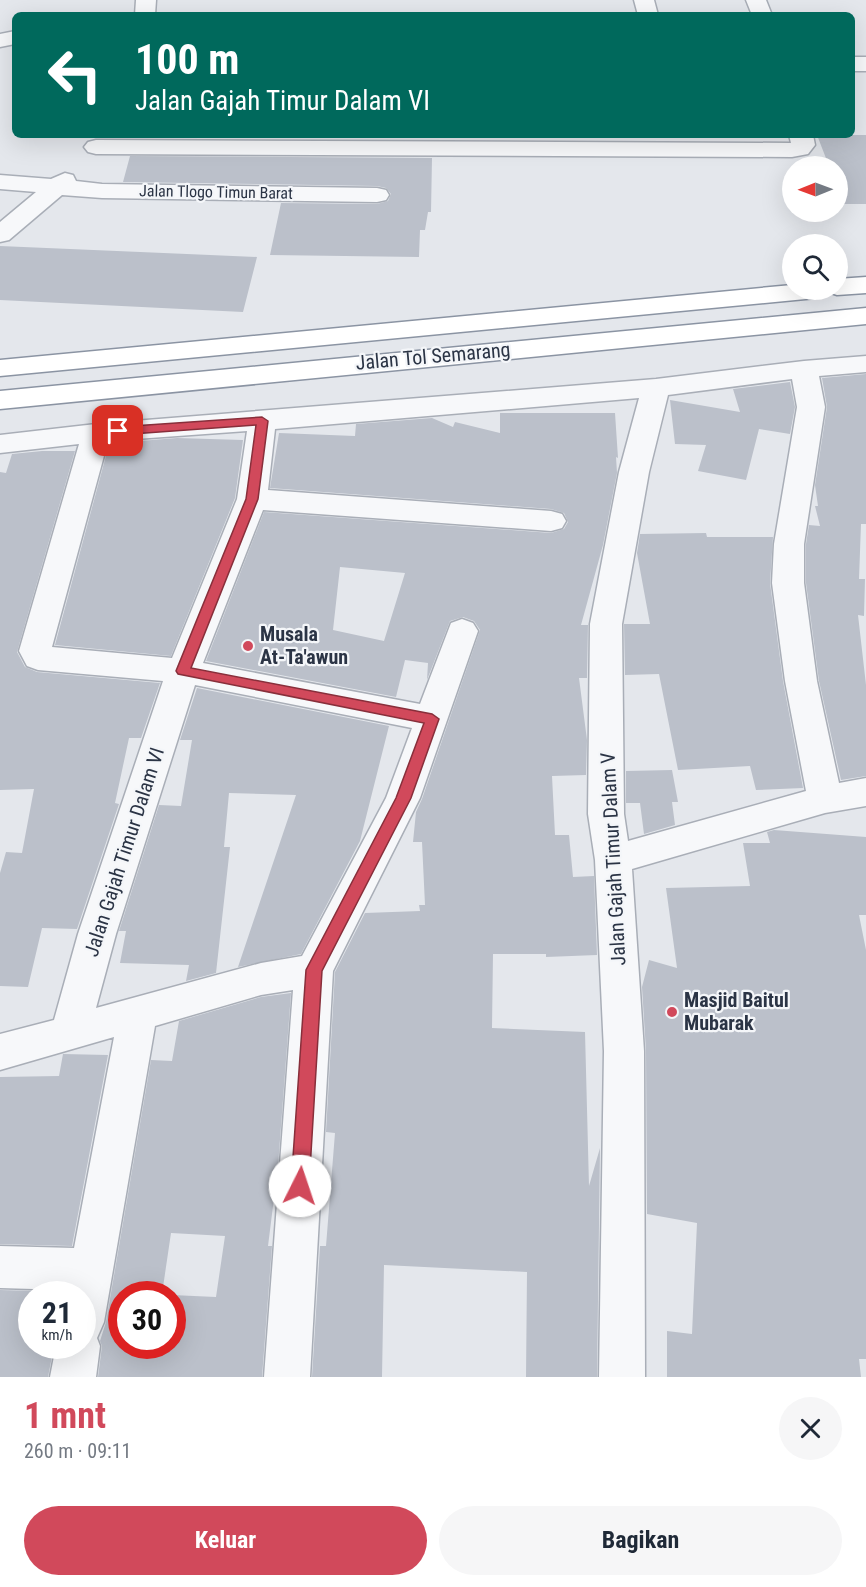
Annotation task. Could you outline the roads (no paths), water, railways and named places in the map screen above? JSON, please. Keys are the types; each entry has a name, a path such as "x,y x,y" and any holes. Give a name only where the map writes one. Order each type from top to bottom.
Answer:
{"highway":[{"path":"848,287 866,285"},
{"name":"Jalan Tol Semarang","path":"0,368 782,293"},
{"name":"Jalan Tol Semarang","path":"0,400 866,316"}],"street":[{"path":"0,235 70,175 99,141 680,141 792,150 801,142"},
{"name":"Jalan Tlogo Timun Barat","path":"0,182 102,191 377,195"},
{"path":"0,444 96,433 656,388 804,369 866,364"},
{"path":"804,369 811,407 789,544 788,583 801,681 825,799"},
{"name":"Jalan Gajah Timur Dalam V","path":"622,1377 624,1051 613,860 606,814 606,624 634,472 656,388"},
{"name":"Jalan Gajah Timur Dalam VI","path":"69,1034 97,934 183,671 252,499 262,421"},
{"path":"96,433 35,651 38,658 46,661 183,671 432,719"},
{"path":"252,499 551,521"},
{"path":"287,1377 314,970 404,798 462,631"},
{"path":"613,860 825,799 866,792"},
{"path":"0,1052 261,979 314,970"},
{"path":"90,1281 138,1012"},
{"path":"0,1267 92,1269"},
{"path":"73,1377 76,1359"}],"place":[{"name":"Musala At-Ta'awun","path":"248,646"},
{"name":"Masjid Baitul Mubarak","path":"672,1012"}]}
